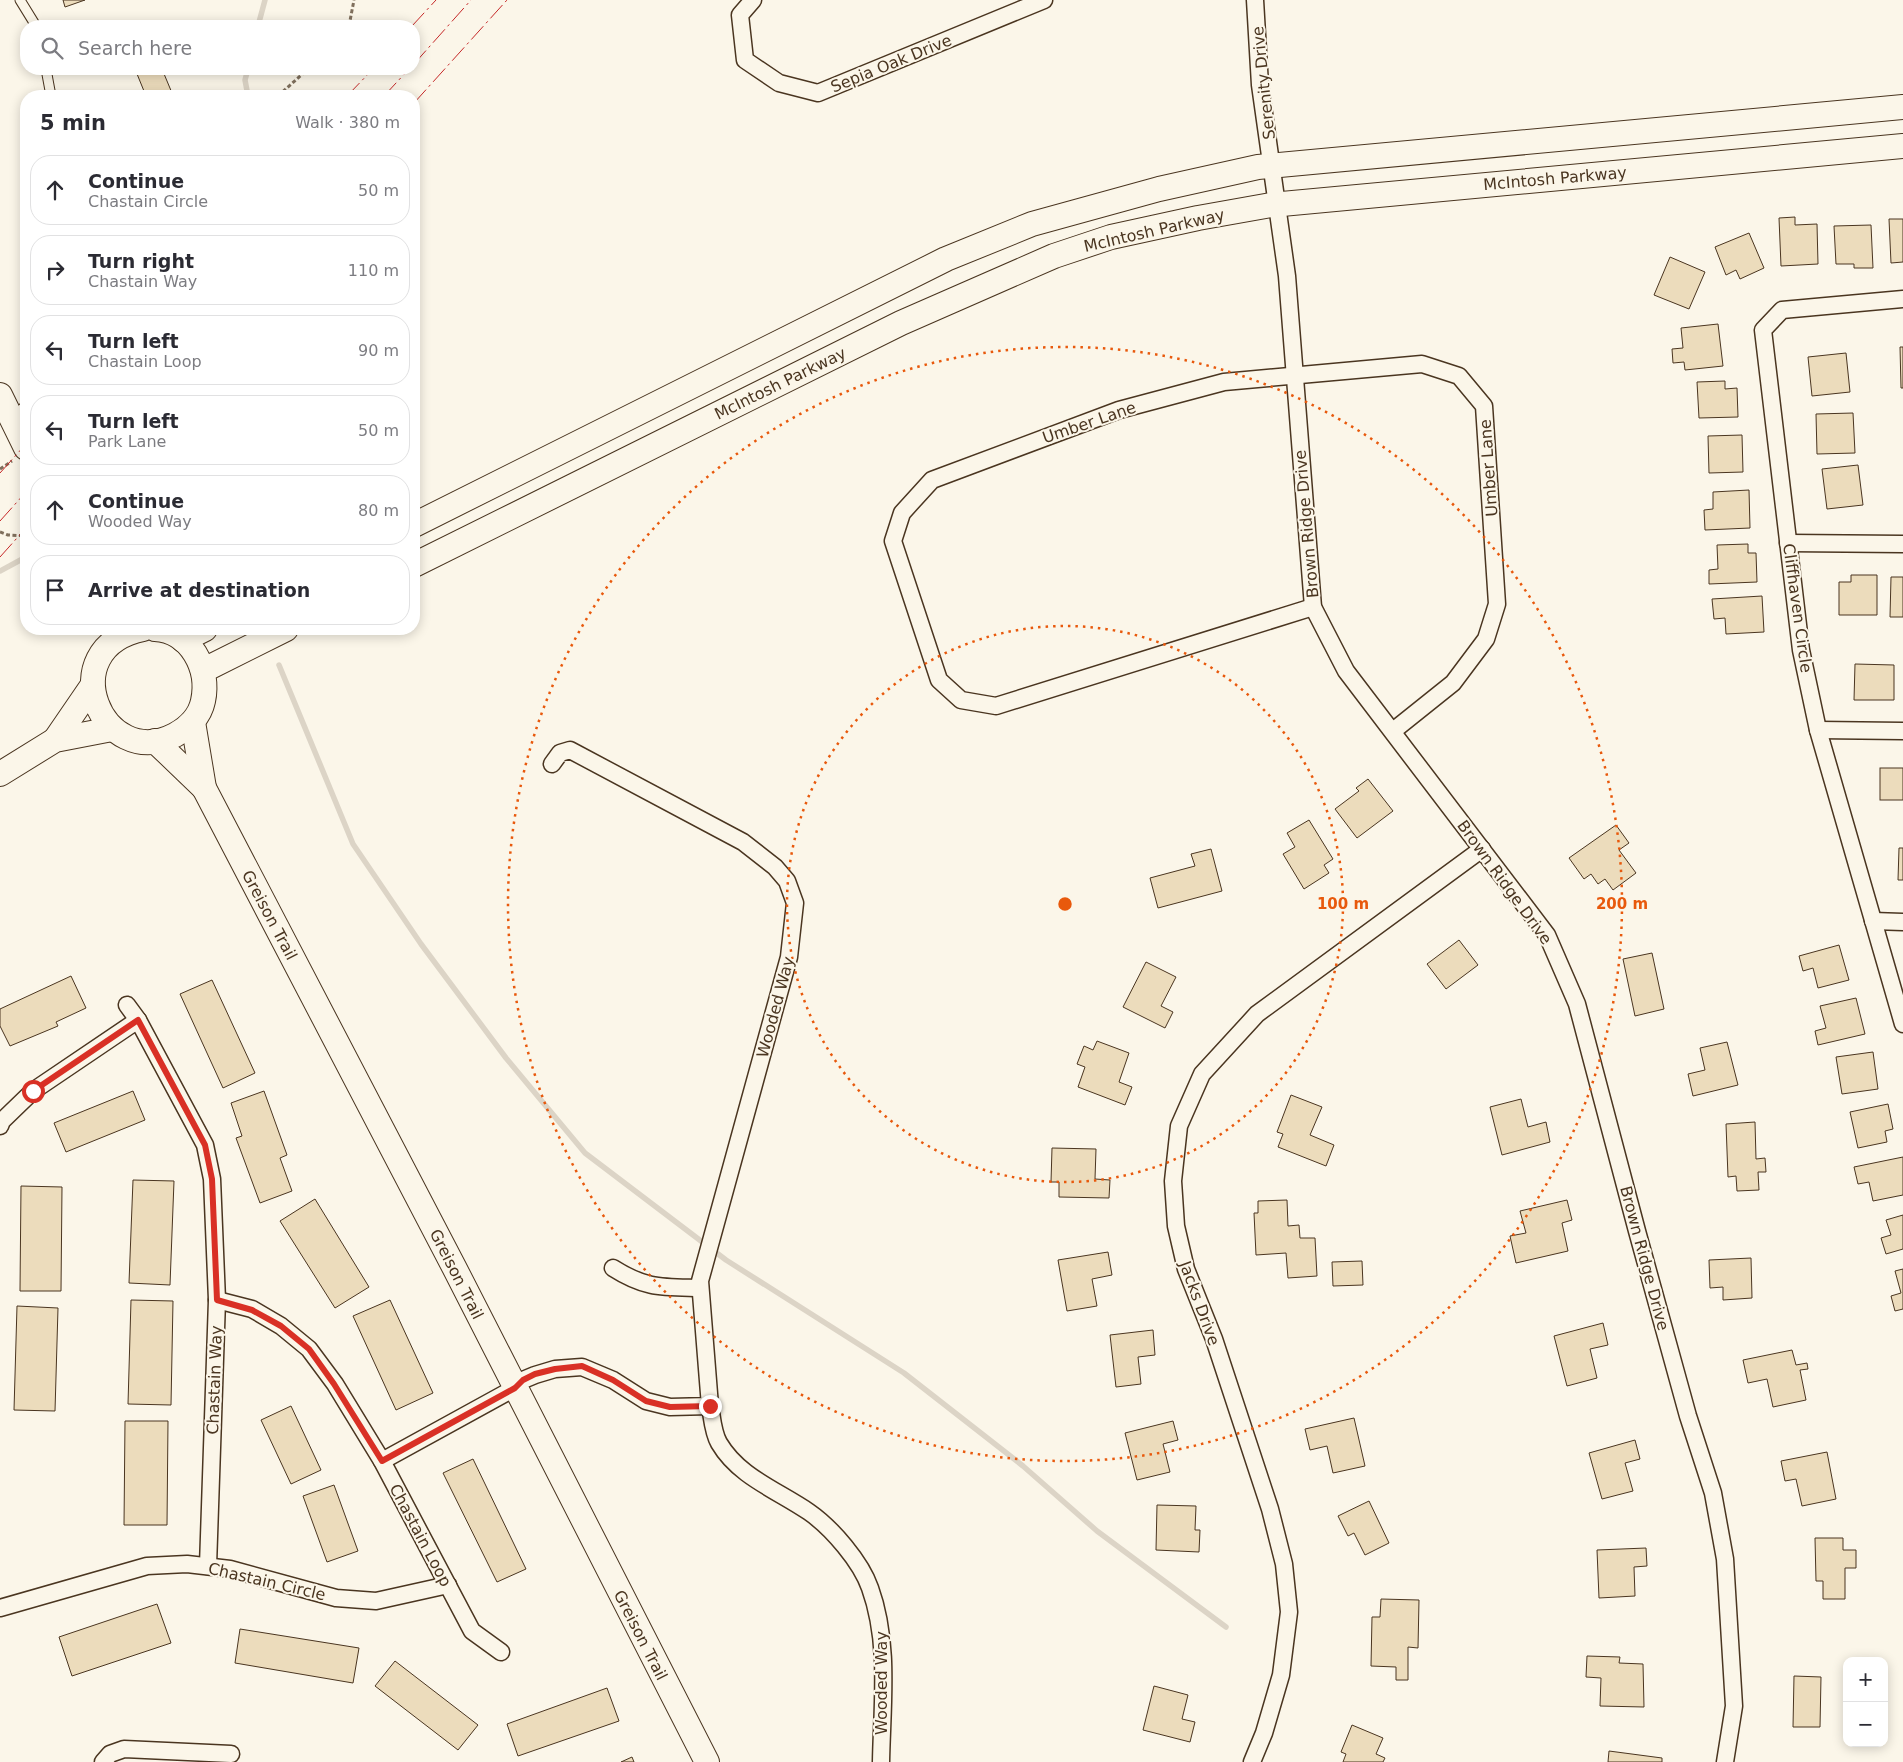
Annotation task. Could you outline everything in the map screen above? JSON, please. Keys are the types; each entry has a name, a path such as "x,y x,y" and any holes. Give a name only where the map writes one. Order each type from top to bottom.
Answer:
{"street":[{"name":"Sepia Oak Drive","path":"753,0 740,15 746,60 779,83 818,93 1044,0"},
{"name":"Serenity Drive","path":"1255,0 1260,85 1277,204"},
{"path":"420,521 946,259 1032,224 1159,189 1271,165 1903,107"},
{"name":"McIntosh Parkway","path":"420,562 901,323 1054,256 1111,237 1198,218 1277,204 1903,146"},
{"name":"Brown Ridge Drive","path":"1277,204 1287,276 1312,607 1346,671 1547,935 1577,1004 1639,1241 1688,1416 1713,1493 1725,1558 1734,1706 1725,1762"},
{"name":"Cliffhaven Circle","path":"1903,299 1782,310 1763,330 1801,650 1818,730 1903,1024"},
{"name":"Umber Lane","path":"1312,607 996,706 961,700 939,680 893,541 902,513 932,480 1119,410 1224,382 1293,374 1422,364 1459,376 1484,406 1497,604 1486,639 1453,683 1393,731"},
{"path":"0,395 19,412"},
{"path":"1788,543 1903,544"},
{"path":"126,635 117,638 105,638 92,686 94,702 102,717 112,729 125,737 140,741 155,741 169,738 182,731 193,722 202,706 206,688 204,670 196,653 183,640 174,635"},
{"path":"183,640 193,635"},
{"path":"204,670 274,635"},
{"path":"55,740 92,686"},
{"name":"Greison Trail","path":"193,722 204,788 707,1762"},
{"path":"0,774 55,740 112,729"},
{"path":"1818,730 1903,731"},
{"name":"Greison Trail","path":"155,741 204,788"},
{"name":"Wooded Way","path":"552,764 560,753 570,750 743,842 781,874 787,881 796,903 789,957 705,1257 700,1288 710,1406 718,1442 737,1466 810,1512 843,1543 870,1586 881,1624 881,1762"},
{"name":"Jacks Drive","path":"1252,1762 1264,1733 1281,1675 1289,1612 1285,1574 1270,1509 1214,1339 1186,1269 1176,1226 1173,1181 1180,1126 1202,1074 1257,1014 1482,849"},
{"path":"1873,922 1903,922"},
{"name":"Chastain Way","path":"127,1005 138,1020 205,1145 212,1179 217,1300 208,1566"},
{"path":"0,1126 2,1121 33,1091 138,1020"},
{"path":"613,1268 639,1283 652,1287 700,1288"},
{"name":"Chastain Loop","path":"217,1300 252,1310 281,1326 309,1349 334,1384 382,1461 472,1631 501,1652"},
{"path":"382,1461 515,1388 523,1380 535,1374 555,1369 582,1366 613,1380 646,1401 670,1407 710,1406"},
{"name":"Chastain Circle","path":"0,1608 146,1566 188,1564 230,1569 336,1598 376,1601 448,1585"},
{"path":"103,1762 110,1754 124,1749 231,1754"}],"lane":[{"path":"20,0 32,20"},
{"path":"47,75 50,90"}],"path":[{"path":"350,20 354,0"},
{"path":"285,90 301,75"},
{"path":"0,532 8,535 20,536"}],"building":[{"path":"63,0 85,0 65,7"},
{"path":"137,75 164,75 171,90 144,90"},
{"path":"1795,217 1795,225 1817,224 1818,264 1781,266 1779,218"},
{"path":"1889,219 1903,219 1903,262 1891,263"},
{"path":"1871,225 1873,268 1854,268 1854,264 1836,264 1834,226"},
{"path":"1749,233 1764,268 1740,279 1736,270 1726,275 1715,247"},
{"path":"1670,257 1705,272 1689,309 1654,295"},
{"path":"1718,324 1723,366 1685,370 1684,362 1673,363 1672,349 1683,348 1681,328"},
{"path":"1900,347 1903,347 1903,388 1901,388"},
{"path":"1846,353 1850,392 1812,396 1808,357"},
{"path":"1725,381 1725,389 1737,388 1738,417 1699,418 1697,382"},
{"path":"1853,413 1855,453 1817,454 1816,414"},
{"path":"1742,435 1743,472 1709,473 1708,436"},
{"path":"1858,465 1863,505 1827,509 1822,469"},
{"path":"1749,490 1750,528 1705,530 1704,510 1713,509 1713,492"},
{"path":"1748,544 1748,553 1756,553 1757,582 1709,584 1709,570 1718,569 1717,545"},
{"path":"1851,575 1877,575 1877,615 1839,615 1839,582 1851,582"},
{"path":"1891,577 1903,577 1903,617 1890,617"},
{"path":"1762,596 1764,632 1726,634 1725,618 1714,619 1712,599"},
{"path":"1855,664 1894,665 1894,700 1854,700"},
{"path":"1880,768 1903,768 1903,800 1880,800"},
{"path":"1368,779 1393,811 1357,838 1335,809 1359,791 1356,788"},
{"path":"1309,820 1333,859 1324,865 1329,873 1304,889 1283,854 1295,847 1287,833"},
{"path":"1616,825 1629,843 1619,850 1636,873 1613,890 1605,879 1598,884 1591,874 1584,879 1569,858"},
{"path":"1899,848 1903,848 1903,880 1898,880"},
{"path":"1211,849 1222,891 1158,908 1150,878 1195,866 1191,854"},
{"path":"1459,940 1478,965 1446,989 1427,964"},
{"path":"1839,945 1849,980 1818,988 1813,968 1803,971 1799,956"},
{"path":"1652,953 1664,1009 1635,1016 1623,959"},
{"path":"1146,962 1176,977 1161,1006 1173,1012 1165,1028 1123,1007"},
{"path":"71,976 86,1008 56,1022 58,1026 10,1046 0,1026 0,1009"},
{"path":"212,980 255,1073 223,1088 180,994"},
{"path":"1856,998 1865,1034 1818,1045 1815,1031 1826,1028 1820,1006"},
{"path":"1097,1041 1129,1053 1119,1082 1132,1087 1125,1105 1078,1087 1085,1067 1077,1064 1084,1046 1093,1050"},
{"path":"1727,1042 1738,1085 1693,1096 1688,1074 1705,1070 1700,1048"},
{"path":"1873,1052 1878,1089 1842,1094 1836,1057"},
{"path":"133,1091 145,1120 66,1152 54,1123"},
{"path":"264,1091 287,1155 280,1158 292,1191 260,1203 236,1138 242,1136 231,1103"},
{"path":"1291,1095 1322,1107 1310,1135 1334,1145 1326,1166 1278,1147 1283,1134 1277,1132"},
{"path":"1521,1099 1528,1127 1546,1122 1550,1142 1502,1155 1490,1107"},
{"path":"1888,1104 1893,1129 1885,1131 1887,1142 1858,1148 1850,1112"},
{"path":"1755,1122 1756,1159 1765,1158 1766,1172 1758,1172 1759,1190 1737,1191 1736,1176 1728,1177 1726,1124"},
{"path":"1052,1148 1096,1149 1095,1179 1110,1180 1109,1198 1059,1197 1059,1182 1051,1182"},
{"path":"1903,1157 1903,1195 1873,1201 1869,1182 1858,1184 1854,1167"},
{"path":"133,1180 174,1181 170,1285 129,1283"},
{"path":"21,1186 62,1187 61,1291 20,1291"},
{"path":"315,1199 369,1287 335,1308 280,1221"},
{"path":"1287,1200 1288,1226 1299,1225 1300,1238 1315,1238 1317,1276 1288,1278 1286,1253 1256,1255 1254,1213 1258,1213 1258,1201"},
{"path":"1567,1200 1572,1220 1562,1223 1568,1251 1516,1263 1510,1236 1526,1233 1520,1211"},
{"path":"1903,1215 1903,1249 1886,1254 1881,1238 1891,1235 1886,1220"},
{"path":"1108,1252 1112,1275 1092,1279 1097,1306 1067,1311 1058,1260"},
{"path":"1751,1258 1752,1298 1723,1300 1723,1287 1710,1288 1709,1260"},
{"path":"1362,1261 1363,1285 1333,1286 1332,1262"},
{"path":"1903,1269 1903,1309 1895,1311 1891,1296 1901,1293 1895,1271"},
{"path":"131,1300 173,1301 171,1405 128,1404"},
{"path":"390,1300 433,1393 396,1410 353,1316"},
{"path":"17,1306 58,1308 55,1411 14,1410"},
{"path":"1603,1323 1608,1345 1590,1349 1597,1378 1567,1386 1554,1336"},
{"path":"1153,1330 1155,1355 1138,1357 1141,1384 1116,1387 1110,1335"},
{"path":"1792,1350 1796,1365 1807,1363 1808,1369 1800,1370 1806,1400 1773,1407 1767,1379 1748,1383 1743,1360"},
{"path":"291,1406 321,1470 291,1484 261,1420"},
{"path":"1354,1418 1365,1466 1333,1473 1327,1446 1310,1450 1305,1429"},
{"path":"125,1421 168,1421 167,1525 124,1525"},
{"path":"1173,1421 1178,1440 1163,1444 1170,1472 1137,1480 1125,1433"},
{"path":"1635,1440 1640,1459 1625,1463 1633,1491 1602,1499 1589,1453"},
{"path":"1827,1452 1836,1499 1802,1506 1796,1479 1785,1481 1781,1461"},
{"path":"473,1459 526,1569 497,1582 443,1473"},
{"path":"334,1485 358,1551 327,1562 303,1496"},
{"path":"1369,1501 1389,1543 1365,1555 1354,1533 1348,1536 1338,1516"},
{"path":"1157,1505 1196,1506 1195,1530 1200,1530 1199,1552 1156,1550"},
{"path":"1815,1538 1843,1538 1843,1550 1856,1550 1856,1568 1845,1568 1845,1599 1823,1599 1823,1581 1816,1581"},
{"path":"1646,1548 1647,1566 1634,1567 1635,1596 1599,1598 1597,1550"},
{"path":"1381,1599 1419,1600 1418,1648 1408,1647 1408,1680 1396,1680 1396,1667 1371,1666 1372,1617 1380,1617"},
{"path":"157,1604 171,1643 72,1676 59,1637"},
{"path":"240,1629 359,1648 353,1683 235,1663"},
{"path":"1587,1656 1620,1657 1619,1663 1643,1664 1644,1707 1600,1706 1601,1678 1586,1677"},
{"path":"395,1661 478,1725 458,1750 375,1686"},
{"path":"1794,1676 1821,1677 1820,1727 1793,1727"},
{"path":"1154,1686 1188,1695 1182,1719 1195,1722 1190,1742 1143,1730"},
{"path":"607,1688 619,1721 518,1756 507,1724"},
{"path":"1352,1725 1383,1738 1376,1754 1385,1758 1383,1762 1343,1762 1346,1754 1341,1752"},
{"path":"1609,1751 1662,1758 1662,1762 1608,1762"},
{"path":"632,1757 634,1762 621,1762"}],"waterway":[{"path":"260,20 265,0"},
{"path":"246,75 245,80 247,90"},
{"path":"0,571 20,560"},
{"path":"279,665 353,844 421,944 506,1058 585,1153 726,1260 904,1373 1023,1466 1097,1531 1226,1627"}],"power":[{"path":"418,20 436,0"},
{"path":"420,57 471,0"},
{"path":"420,96 507,0"},
{"path":"353,90 367,75"},
{"path":"390,90 403,75"},
{"path":"0,473 20,451"},
{"path":"0,521 20,499"},
{"path":"0,557 20,535"}],"route":[{"path":"33,1091 138,1020 205,1145 212,1179 217,1300 252,1310 281,1326 309,1349 334,1384 382,1461 515,1388 523,1380 535,1374 555,1369 582,1366 613,1380 646,1401 670,1407 710,1406"}]}
